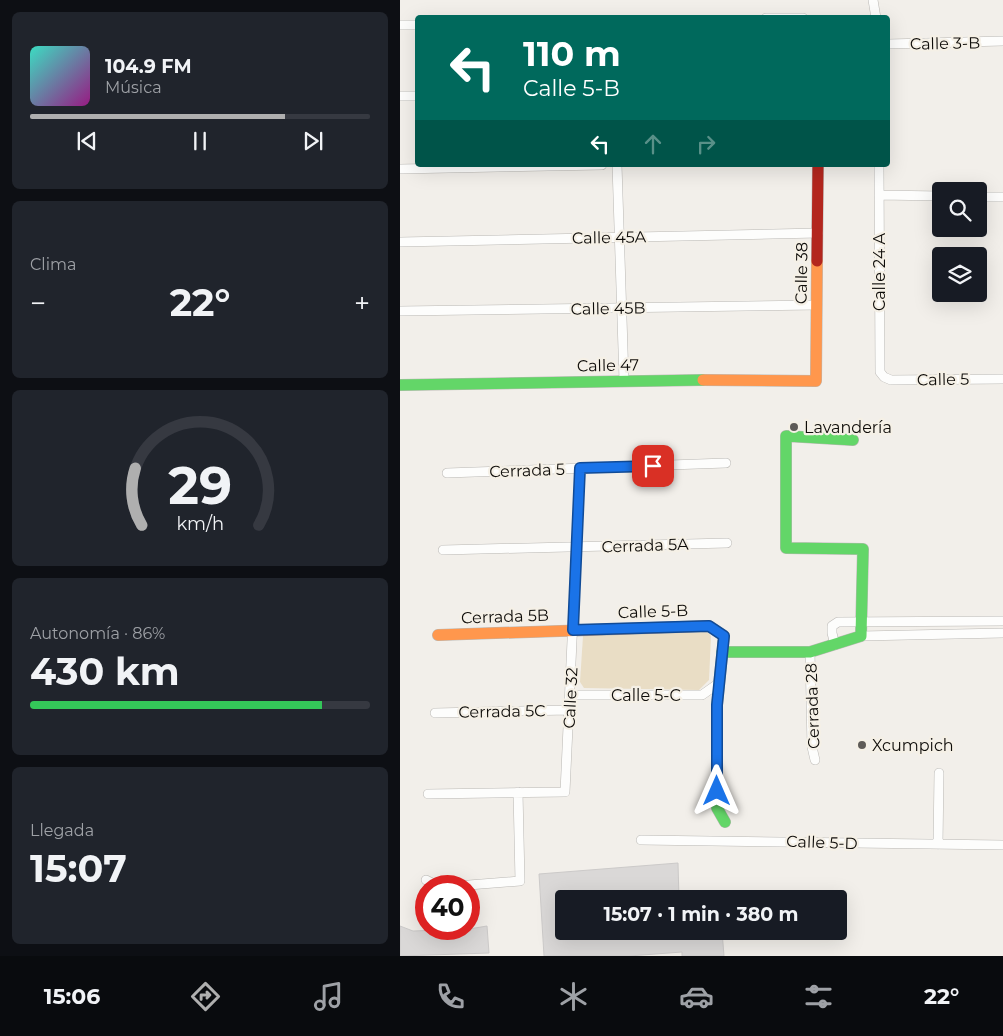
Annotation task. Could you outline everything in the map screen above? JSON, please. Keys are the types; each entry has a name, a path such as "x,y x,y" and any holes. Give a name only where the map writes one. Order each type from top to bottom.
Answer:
{"street":[{"path":"873,0 876,15"},
{"path":"400,25 415,25"},
{"name":"Calle 3-B","path":"890,44 1003,41"},
{"path":"400,96 415,96"},
{"path":"400,169 501,167"},
{"path":"617,167 624,380"},
{"name":"Calle 38","path":"816,381 818,167"},
{"name":"Calle 24 A","path":"879,167 880,372 884,377"},
{"path":"879,195 932,196"},
{"path":"987,197 1003,197"},
{"name":"Calle 45A","path":"400,242 818,233"},
{"name":"Calle 45B","path":"400,311 816,305"},
{"name":"Calle 5","path":"884,377 891,380 1003,378"},
{"name":"Calle 47","path":"400,385 624,380 816,381"},
{"path":"853,440 786,436 786,548 863,549 861,636"},
{"name":"Cerrada 5","path":"447,473 726,463"},
{"name":"Calle 32","path":"518,792 565,792 580,468"},
{"name":"Cerrada 5A","path":"443,550 728,543"},
{"path":"835,645 832,626 838,622 1003,621"},
{"name":"Calle 5-B","path":"573,630 709,626 724,636 722,652"},
{"name":"Cerrada 5B","path":"438,635 573,630"},
{"path":"725,822 717,808 719,683 722,652 810,652 861,636 1003,633"},
{"name":"Cerrada 28","path":"810,652 812,747 815,760"},
{"name":"Calle 5-C","path":"570,695 702,695 719,683"},
{"name":"Cerrada 5C","path":"435,713 569,710"},
{"path":"938,845 939,773"},
{"path":"428,794 518,792 520,881 480,884"},
{"name":"Calle 5-D","path":"641,840 1003,845"}],"shaded area":[{"path":"705,629 711,636 709,680 699,690 584,688 580,682 583,636"}],"building":[{"path":"678,863 679,890 555,890 555,940 723,940 724,956 682,956 682,952 629,956 544,956 539,874"},
{"path":"400,926 415,931 415,940 480,940 480,927 487,926 489,953 400,956"}],"traffic: fast":[{"path":"400,385 703,380"},
{"path":"722,652 810,652 861,636 863,549 786,548 786,436 853,440"},
{"path":"715,630 724,636 717,705 717,808 725,822"}],"traffic: slow":[{"path":"703,380 816,381 817,261"},
{"path":"438,635 709,626 715,630"}],"traffic: jam":[{"path":"817,261 818,167"}],"place":[{"name":"Lavandería","path":"794,427"},
{"name":"Xcumpich","path":"862,745"}],"route":[{"path":"653,466 580,468 573,630 709,626 724,636 717,705 717,791"}]}
